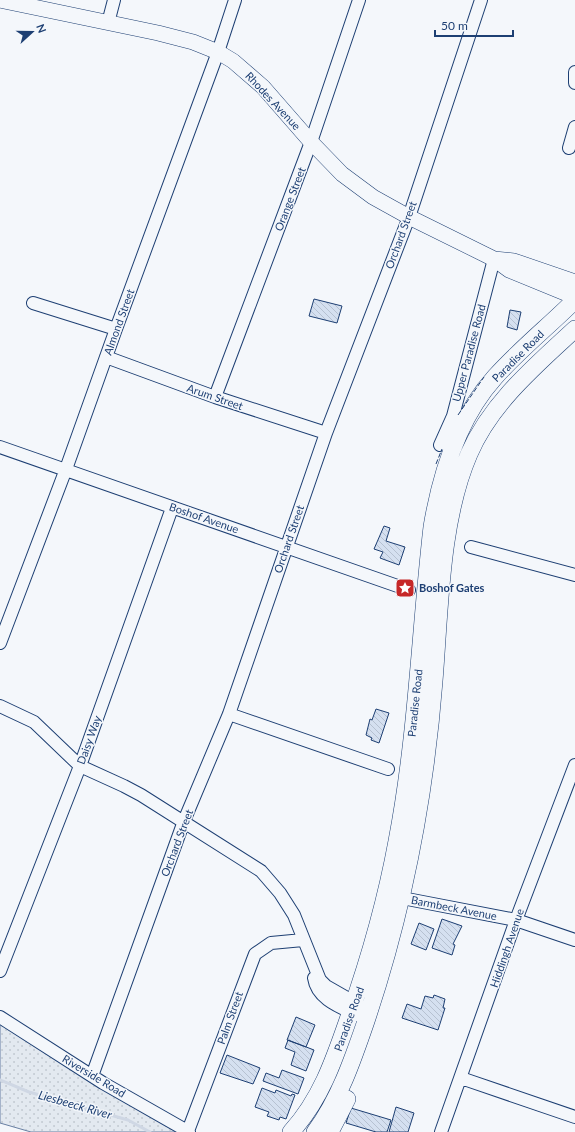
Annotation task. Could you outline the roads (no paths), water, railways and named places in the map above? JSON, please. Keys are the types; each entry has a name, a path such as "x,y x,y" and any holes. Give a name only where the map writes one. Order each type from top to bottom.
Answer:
{"highway":[{"name":"Paradise Road","path":"292,1132 306,1115 319,1094 353,1008 368,964 385,898 408,774 432,527 437,496 447,460 469,415 494,378 575,299"},
{"name":"Paradise Road","path":"315,1132 331,1106 357,1046 385,962 402,898 414,841 424,777 446,543 456,488 470,452 489,418 502,400 575,329"},
{"path":"330,1132 344,1104 360,1064 357,1046"}],"main road":[{"name":"Rhodes Avenue","path":"0,0 158,33 193,42 218,52 233,61 263,87 311,142 342,174 373,197 409,217 494,258 509,270 575,299"},
{"name":"Rhodes Avenue","path":"494,258 514,261 575,282"}],"street":[{"path":"108,23 114,0"},
{"name":"Almond Street","path":"0,642 66,470 106,356 218,52 235,0"},
{"name":"Orange Street","path":"216,397 311,142 359,0"},
{"name":"Orchard Street","path":"92,1076 184,821 229,714 326,433 409,217 481,0"},
{"path":"575,72 575,83"},
{"path":"569,148 575,127"},
{"name":"Upper Paradise Road","path":"440,445 453,416 494,258"},
{"path":"33,303 116,329"},
{"name":"Arum Street","path":"106,356 216,397 326,433"},
{"name":"Boshof Avenue","path":"0,447 409,590"},
{"name":"Daisy Way","path":"0,971 80,766 172,508"},
{"path":"471,547 575,575"},
{"path":"0,706 34,722 80,766 124,786 184,821 260,871 280,893 294,915 315,971 315,984 322,995 368,1015"},
{"path":"229,714 388,769"},
{"name":"Hiddingh Avenue","path":"441,1132 516,920 575,767"},
{"name":"Barmbeck Avenue","path":"402,898 516,920 575,940"},
{"name":"Palm Street","path":"189,1132 255,954 271,943 303,940"},
{"name":"Riverside Road","path":"0,1017 92,1076 189,1132"},
{"path":"461,1078 575,1117"}],"waterway":[{"name":"Liesbeeck River","path":"0,1080 29,1092 128,1120 150,1132"}],"place":[{"name":"Boshof Gates","path":"405,588"}]}
